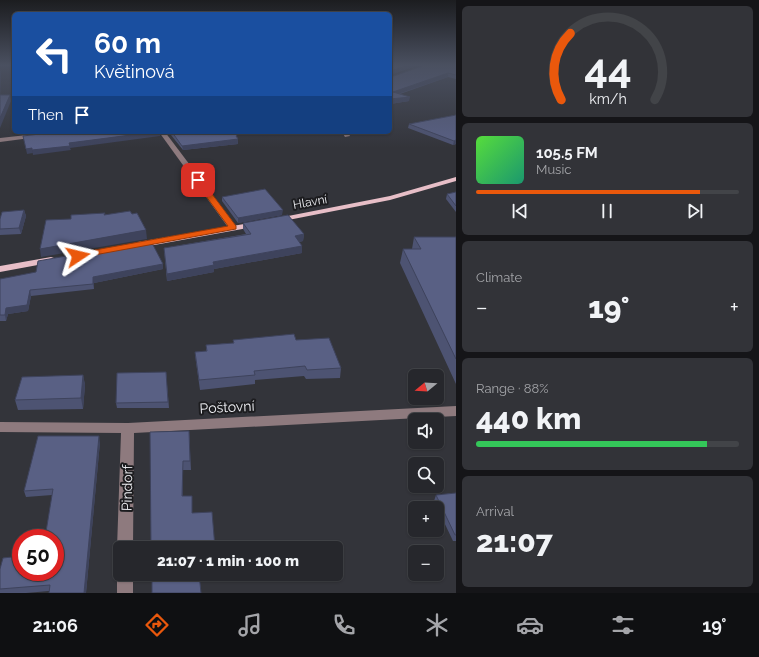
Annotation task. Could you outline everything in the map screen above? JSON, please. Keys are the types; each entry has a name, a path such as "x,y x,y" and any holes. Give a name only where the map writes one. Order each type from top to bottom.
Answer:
{"main road":[{"name":"Hlavní","path":"132,246 352,206 427,189 456,179"},
{"path":"0,270 62,258"}],"street":[{"path":"163,134 233,228"},
{"path":"0,140 44,135"},
{"name":"Poštovní","path":"0,427 128,428 456,412"},
{"name":"Pindorf","path":"125,541 128,428"},
{"path":"125,581 125,593"}],"building":[{"path":"392,93 395,93 410,97 392,99"},
{"path":"0,95 10,95 0,118"},
{"path":"456,115 456,140 454,141 409,124"},
{"path":"40,134 139,134 69,143 70,146 32,150 32,148 26,149 23,136"},
{"path":"173,134 236,134 238,139 182,146"},
{"path":"265,189 283,210 238,218 222,197"},
{"path":"456,192 456,206 447,194"},
{"path":"24,210 19,228 0,229 2,212"},
{"path":"130,211 132,214 137,213 146,230 40,249 46,220 71,219 71,215 105,213 104,215"},
{"path":"288,215 304,234 295,236 302,246 213,262 214,265 167,274 164,248 251,234 243,223"},
{"path":"414,237 456,237 456,359 403,249 421,249"},
{"path":"151,241 163,264 93,277 93,284 30,290 27,305 6,308 5,315 0,315 0,279 36,272 38,261"},
{"path":"294,334 296,340 329,338 341,368 307,370 305,366 254,371 255,375 199,380 195,352 207,351 206,345 234,343 233,340"},
{"path":"166,372 168,402 116,403 117,373"},
{"path":"83,375 81,398 15,400 22,377"},
{"path":"189,431 190,461 183,461 182,496 192,496 192,513 212,512 214,541 151,541 150,432"},
{"path":"38,436 99,436 84,593 49,593 50,585 0,589 0,569 3,558 12,557 12,581 64,581 64,529 46,529 53,489 24,491"},
{"path":"456,493 456,535 444,512 444,501 439,501 436,495"},
{"path":"152,581 200,581 201,593 152,593"}],"route":[{"path":"78,256 233,228 198,180"}]}
